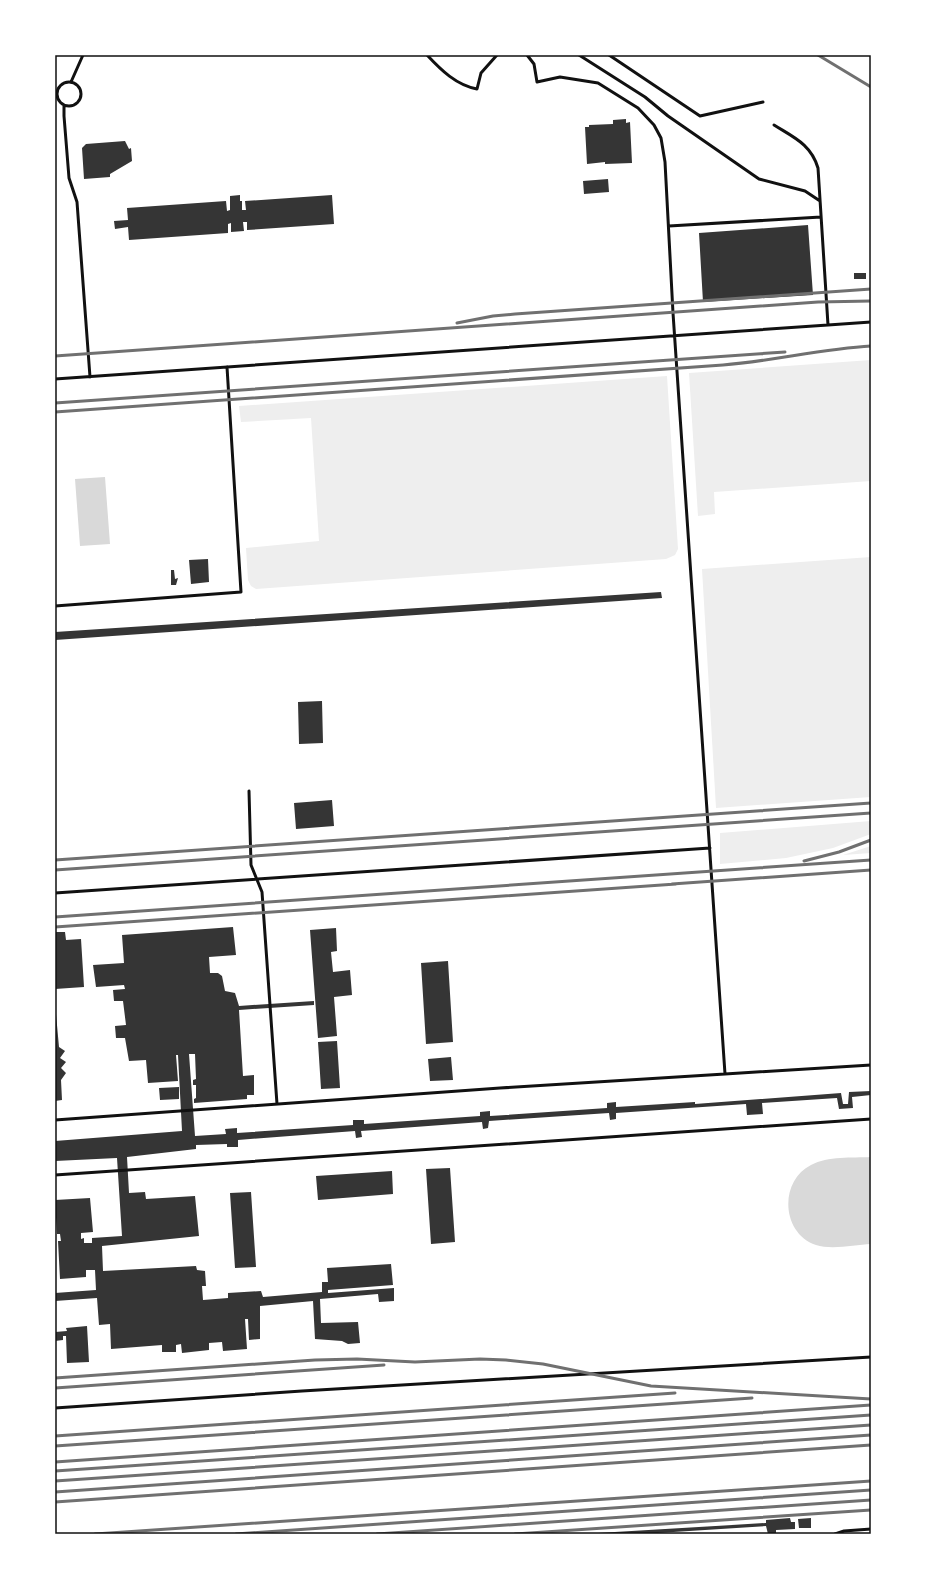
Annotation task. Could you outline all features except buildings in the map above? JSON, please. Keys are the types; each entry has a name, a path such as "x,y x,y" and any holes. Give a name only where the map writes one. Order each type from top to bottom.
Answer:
{"lane":[{"path":"72,82 83,55"},
{"path":"427,55 451,78 466,87 476,89 481,73 497,55"},
{"path":"527,55 534,64 537,82 560,77 598,83 638,108 654,125 661,138 666,162 674,335 725,1074"},
{"path":"579,55 645,97 668,116 759,179 805,191 820,201"},
{"path":"609,55 700,116 763,102"},
{"path":"64,106 72,106 81,98 78,86 72,82 63,83 56,88 56,92 58,100 64,106 69,178 77,202 90,377"},
{"path":"774,125 808,148 815,157 818,168 828,325"},
{"path":"669,226 821,217"},
{"path":"55,379 871,322"},
{"path":"55,606 241,592 227,367"},
{"path":"249,791 251,866 262,892 276,1104"},
{"path":"55,893 710,848"},
{"path":"55,1120 493,1089 871,1065"},
{"path":"55,1175 871,1119"},
{"path":"55,1408 871,1357"},
{"path":"834,1534 844,1531 871,1529"}],"shaded area":[{"path":"871,360 871,481 714,492 715,514 698,516 689,373"},
{"path":"667,376 678,549 675,555 666,559 256,589 251,586 248,580 246,548 319,541 311,418 241,422 239,406"},
{"path":"105,477 110,544 80,546 75,479"},
{"path":"871,557 871,797 716,808 702,569"},
{"path":"871,821 871,834 833,848 786,858 720,864 720,833"},
{"path":"871,846 871,853 843,855"},
{"path":"871,1157 871,1244 829,1247 816,1245 804,1239 796,1230 791,1219 788,1206 789,1194 793,1183 801,1173 811,1165 825,1160"}],"railway":[{"path":"818,55 871,87"},
{"path":"457,323 493,316 515,314 871,289"},
{"path":"55,356 818,302 871,301"},
{"path":"55,412 723,365 871,346"},
{"path":"55,403 785,352"},
{"path":"55,860 871,803"},
{"path":"55,870 871,813"},
{"path":"804,861 839,852 871,840"},
{"path":"55,917 871,860"},
{"path":"672,884 871,870"},
{"path":"55,927 676,884"},
{"path":"55,1378 315,1360 357,1359 415,1362 480,1359 543,1364 651,1386 871,1399"},
{"path":"55,1388 384,1365"},
{"path":"55,1436 675,1393"},
{"path":"55,1446 752,1398"},
{"path":"55,1462 871,1405"},
{"path":"55,1471 871,1415"},
{"path":"55,1481 871,1425"},
{"path":"55,1492 871,1435"},
{"path":"55,1502 871,1445"},
{"path":"95,1534 871,1481"},
{"path":"236,1534 871,1490"},
{"path":"377,1534 871,1500"},
{"path":"515,1534 871,1510"}]}
